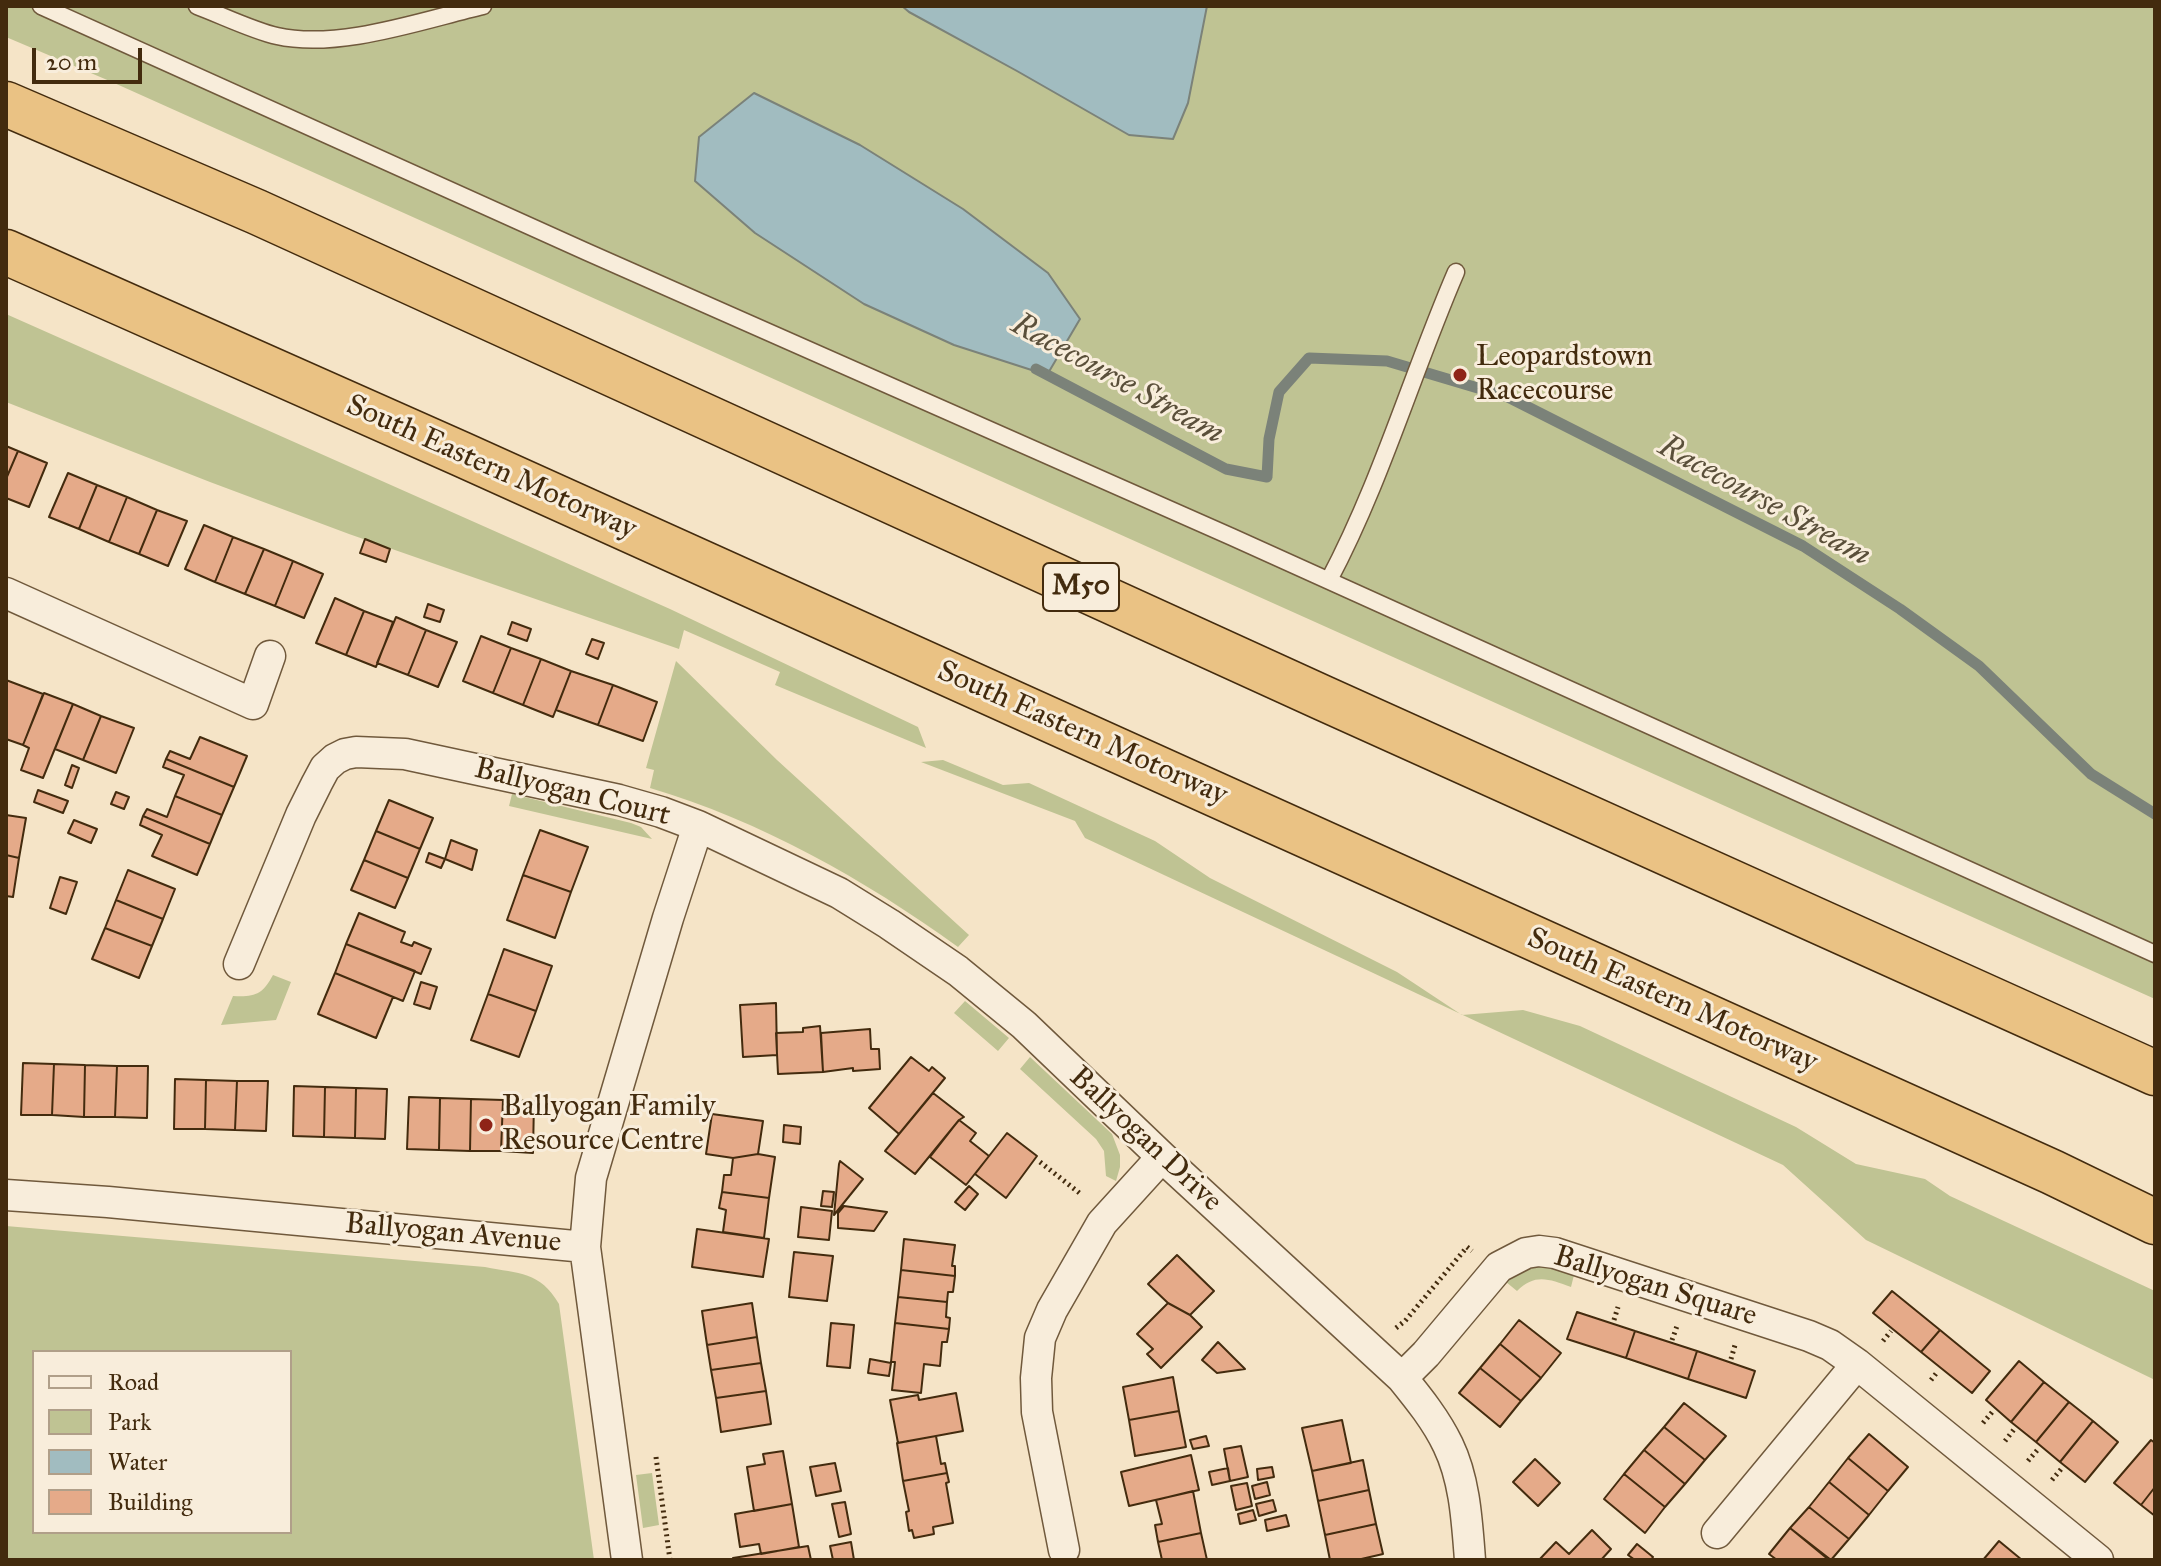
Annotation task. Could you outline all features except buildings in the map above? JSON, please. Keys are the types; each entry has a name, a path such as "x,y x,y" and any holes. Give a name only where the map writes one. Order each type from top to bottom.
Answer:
{"highway":[{"name":"M50","path":"6,104 257,212 2155,1073"},
{"name":"South Eastern Motorway","path":"6,252 2023,1159 2155,1222"}],"street":[{"path":"6,593 253,704 270,656"},
{"name":"Ballyogan Court","path":"239,964 317,783 325,768 345,754 405,754 491,771 619,800 698,826 594,1166 585,1247"},
{"name":"Ballyogan Drive","path":"698,826 839,893 945,962 1024,1025 1402,1378 1427,1410 1456,1465 1462,1487 1470,1560"},
{"path":"1064,1550 1037,1412 1040,1338 1058,1297 1102,1223 1162,1157"},
{"name":"Ballyogan Avenue","path":"6,1195 585,1247 627,1560"},
{"name":"Ballyogan Square","path":"1402,1378 1499,1267 1526,1253 1555,1253 1830,1345 2098,1560"},
{"path":"1717,1533 1857,1364"}],"lane":[{"path":"41,6 1329,580 2155,954"},
{"path":"197,6 277,36 317,40 367,34 483,6"},
{"path":"1329,580 1346,548 1456,272"}],"path":[{"path":"1040,1162 1086,1198"},
{"path":"1614,1320 1618,1307"},
{"path":"1672,1340 1677,1326"},
{"path":"1883,1341 1891,1331"},
{"path":"1731,1359 1735,1345"},
{"path":"1931,1380 1938,1371"},
{"path":"1983,1423 1993,1411"},
{"path":"2005,1441 2015,1428"},
{"path":"2028,1461 2039,1448"},
{"path":"656,1457 670,1560"},
{"path":"2052,1480 2062,1468"}],"green space":[{"name":"Leopardstown Racecourse","path":"6,6 2155,6 2155,999 6,37"},
{"path":"6,314 670,609 918,727 926,748 775,685 780,672 684,630 679,649 349,534 6,402"},
{"path":"676,661 777,760 969,935 958,947 886,898 810,854 732,817 650,788 654,770 646,768"},
{"path":"943,760 1003,785 1029,783 1155,841 1210,878 1397,972 1460,1014 1085,838 1075,821 921,762"},
{"path":"512,794 631,823 641,827 652,839 509,806"},
{"path":"273,975 291,982 276,1020 221,1025 233,996 257,993"},
{"path":"965,1001 1009,1038 998,1051 954,1013"},
{"path":"1523,1010 1580,1026 1796,1127 1856,1164 1925,1179 1950,1196 2155,1291 2155,1380 1866,1240 1783,1165 1463,1015"},
{"path":"1030,1057 1112,1134 1120,1155 1116,1181 1106,1176 1104,1151 1096,1139 1020,1069"},
{"path":"6,1226 485,1267 536,1280 552,1293 559,1304 594,1560 6,1560"},
{"path":"1537,1266 1552,1267 1574,1275 1571,1287 1542,1279 1530,1282 1517,1291 1506,1282"},
{"path":"652,1473 659,1525 643,1528 636,1475"}],"water":[{"path":"902,6 1207,6 1188,103 1173,139 1129,135"},
{"path":"754,93 860,145 963,209 1048,273 1080,319 1047,375 954,345 864,304 755,233 695,181 699,137"}],"waterway":[{"name":"Racecourse Stream","path":"1036,369 1226,469 1267,477 1269,439 1279,392 1309,358 1387,361 1508,397 1803,546 1900,609 1979,666 2091,774 2155,814"}],"place":[{"name":"Leopardstown Racecourse","path":"1460,375"},
{"name":"Ballyogan Family Resource Centre","path":"486,1125"}]}
